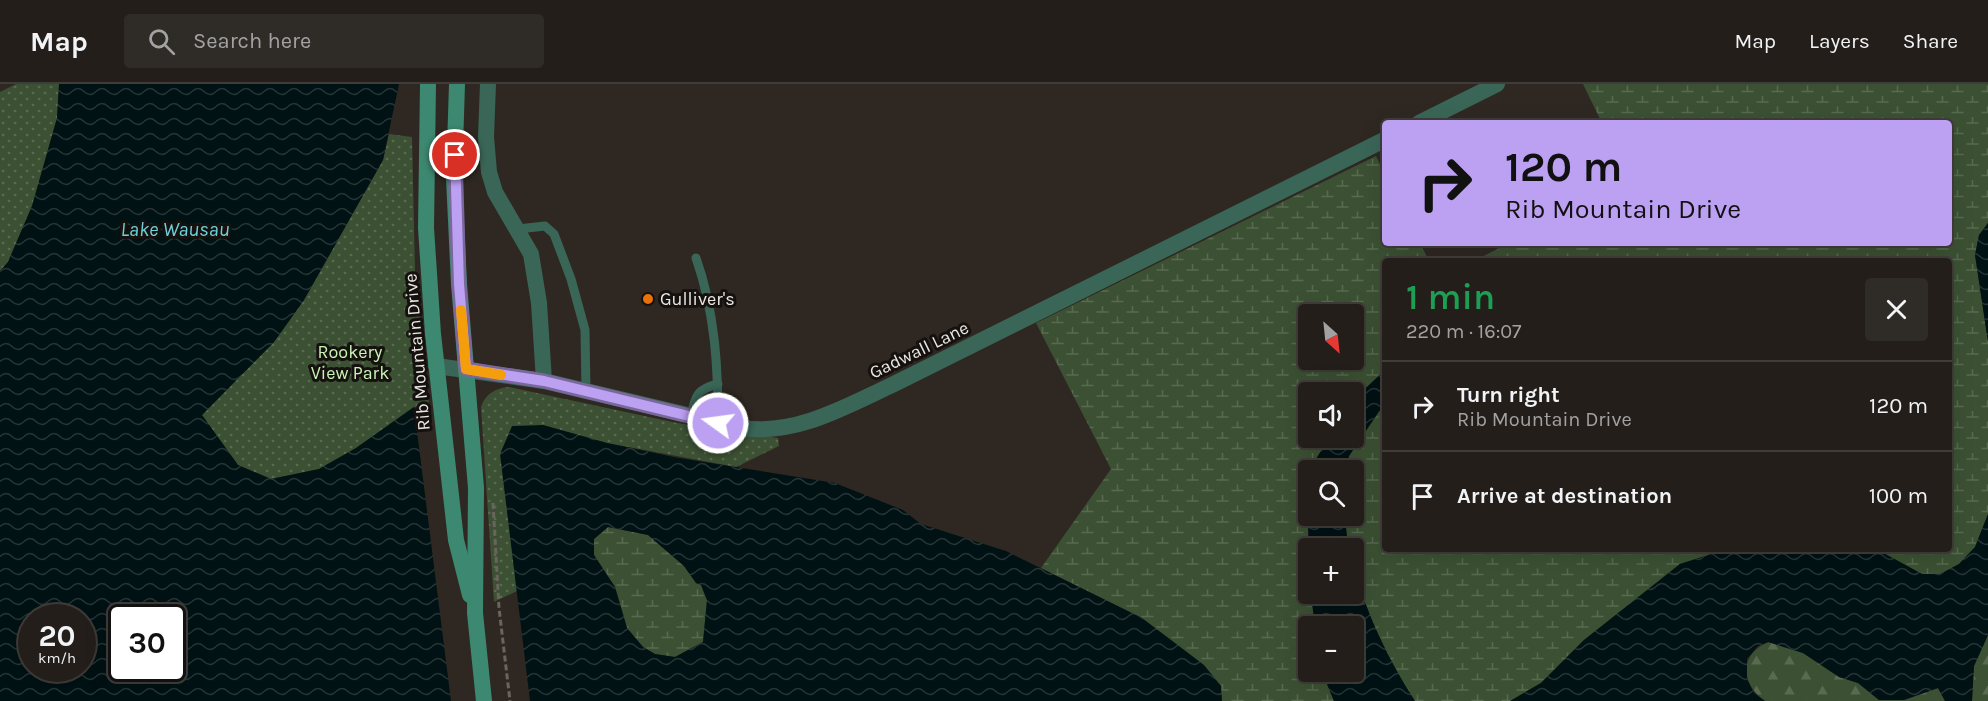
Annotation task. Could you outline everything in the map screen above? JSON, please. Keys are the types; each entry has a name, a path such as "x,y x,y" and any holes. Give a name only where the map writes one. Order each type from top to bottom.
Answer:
{"main road":[{"name":"Rib Mountain Drive","path":"428,84 426,228 436,366 456,540 475,614"},
{"name":"Rib Mountain Drive","path":"457,84 454,178 459,284 477,507 475,614 484,701"}],"street":[{"path":"488,84 486,137 489,172 495,192 531,254 539,303 544,381"},
{"path":"1425,120 1497,84"},
{"name":"Gadwall Lane","path":"436,366 544,381 753,430 778,429 833,413 1382,141"}],"lane":[{"path":"518,229 545,226 554,234 571,279 585,330 586,391"},
{"path":"696,258 707,289 718,384 718,423"},
{"path":"691,416 695,396 707,386 718,384"}],"path":[{"path":"493,501 499,608 510,701"}],"green space":[{"path":"16,84 59,84 57,118 32,206 8,262 0,271 0,92"},
{"path":"1583,84 1988,84 1988,223 1979,235 1975,255 1988,342 1988,514 1975,547 1959,564 1940,574 1922,574 1882,552 1952,552 1952,258 1480,258 1503,246 1952,246 1952,120 1601,120"},
{"name":"Rookery View Park","path":"389,134 412,137 415,271 429,406 414,407 356,448 319,469 271,479 238,465 202,415 274,342 304,300 383,160"},
{"path":"1376,156 1382,169 1382,246 1422,246 1428,258 1382,258 1382,373 1364,390 1364,382 1298,382 1298,448 1323,448 1316,460 1298,460 1298,526 1308,526 1308,538 1298,538 1298,604 1312,604 1314,616 1298,616 1298,682 1326,682 1334,701 1222,701 1220,686 1142,618 1041,568 1111,469 1036,323"},
{"path":"509,387 677,423 778,438 779,446 736,467 607,443 543,425 501,454 517,591 494,602 481,407 492,392"},
{"path":"1382,407 1382,552 1718,552 1680,564 1584,640 1541,683 1510,701 1415,701 1395,668 1364,600 1364,538 1347,538 1346,526 1364,526 1364,460 1348,460 1354,448 1364,448 1364,434"},
{"path":"608,527 648,535 684,566 696,583 701,585 707,600 703,642 675,657 655,654 643,647 627,628 615,587 594,555 594,539"},
{"path":"1988,635 1988,701 1972,701 1974,666"},
{"path":"1769,642 1803,653 1839,677 1858,683 1879,700 1904,700 1938,688 1945,701 1765,701 1751,686 1746,670 1752,654"}],"water":[{"name":"Lake Wausau","path":"59,84 399,84 383,160 304,300 274,342 202,415 238,465 271,479 319,469 356,448 414,407 451,701 0,701 0,271 8,262 32,206 57,118"},
{"path":"1988,223 1988,342 1975,255 1979,235"},
{"path":"1382,373 1382,407 1364,434 1364,390"},
{"path":"543,425 607,443 679,458 835,483 903,510 921,524 1006,551 1142,618 1204,665 1221,686 1222,701 530,701 500,454 512,426","holes":["608,527 648,535 684,566 696,583 701,585 707,600 703,642 675,657 655,654 643,647 627,628 615,587 594,555 594,539"]},
{"path":"1323,448 1354,448 1348,460 1316,459"},
{"path":"1988,514 1988,635 1974,666 1972,701 1945,701 1938,688 1904,700 1879,700 1858,683 1839,677 1803,653 1768,642 1758,646 1747,659 1747,679 1754,693 1765,701 1510,701 1541,683 1584,640 1680,564 1718,552 1882,552 1922,574 1940,574 1959,564 1975,547"},
{"path":"1308,526 1346,526 1347,538 1309,538"},
{"path":"1364,600 1396,669 1415,701 1334,701 1326,682 1364,682 1364,616 1314,616 1312,604 1364,604"}],"slow traffic":[{"path":"461,310 466,369 501,375"}],"place":[{"name":"Gulliver's","path":"648,299"}],"route":[{"path":"455,155 459,284 466,369 544,381 718,423"}]}
